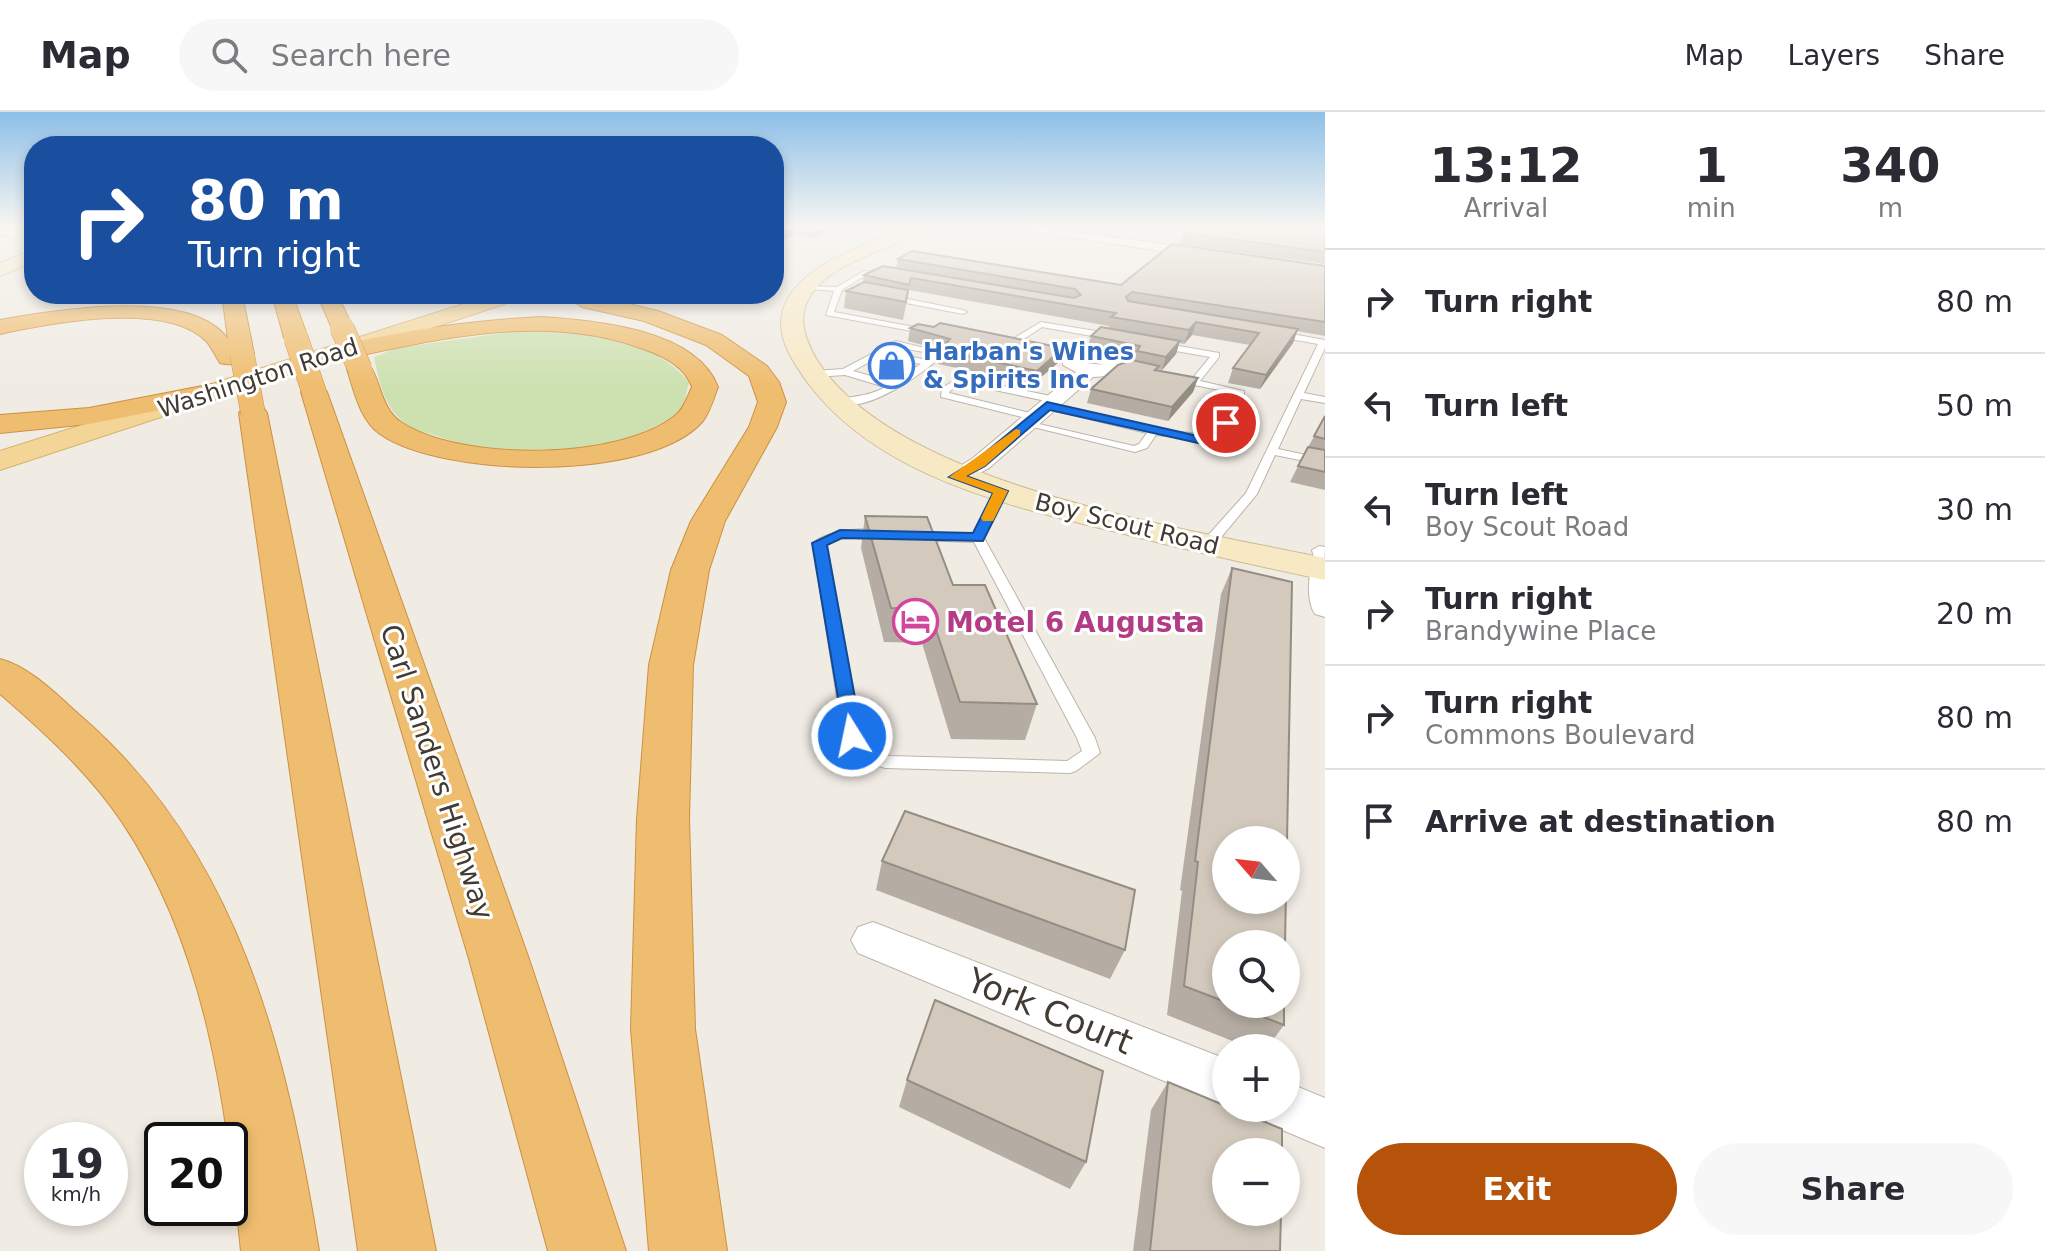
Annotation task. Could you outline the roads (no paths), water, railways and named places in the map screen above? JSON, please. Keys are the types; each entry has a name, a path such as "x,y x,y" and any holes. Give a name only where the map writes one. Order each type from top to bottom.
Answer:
{"highway":[{"path":"233,304 241,402 397,1251"},
{"name":"Carl Sanders Highway","path":"285,304 296,338 320,374 587,1251"},
{"path":"320,374 357,363 473,328 563,327 615,333 651,343 694,368 705,387 702,406 694,416 648,440 579,456 501,459 434,447 397,433 380,418 360,369 357,363 342,328 331,304"},
{"path":"578,304 696,332"},
{"path":"594,304 650,316 696,332 748,360 766,382 772,402 763,427 708,521 684,594 671,665 663,833 662,1016 688,1251"},
{"path":"0,327 72,315 149,314 190,322 208,331 236,356"},
{"path":"0,424 241,402"},
{"path":"0,672 64,723 101,762 140,808 181,872 214,952 248,1054 267,1147 280,1251"}],"main road":[{"name":"Washington Road","path":"0,461 241,402 320,374 492,304"}],"street":[{"path":"804,288 814,280"},
{"name":"Boy Scout Road","path":"804,288 793,306 790,324 797,347 815,374 868,429 910,455 955,477 1001,491 1208,544 1324,569"},
{"path":"955,477 981,463 1040,412 1082,364 1109,373 1129,370"},
{"path":"1324,569 1325,608"},
{"name":"York Court","path":"873,940 1212,1077"},
{"path":"1300,1113 1325,1123"}],"lane":[{"path":"853,280 839,289 829,313 932,333"},
{"path":"804,288 860,292"},
{"path":"875,295 963,312"},
{"path":"1082,364 1014,342 1041,324 1128,340"},
{"path":"1208,544 1251,494 1324,343 1263,332"},
{"path":"1143,342 1216,355 1194,382"},
{"path":"841,402 874,398 941,353 896,344 845,372"},
{"path":"879,353 929,363"},
{"path":"815,374 845,372 894,386"},
{"path":"1154,431 1143,446 1135,449 1040,412 960,380 945,390 944,395 1040,412 1154,431 1213,439 1239,406 1239,391 1165,377"},
{"path":"1298,395 1325,400"},
{"path":"1272,451 1325,462"},
{"path":"978,538 1001,491"},
{"path":"840,534 978,538 1086,738 1091,753 1070,767 885,762 852,736 819,543 840,534"},
{"path":"1324,569 1319,550 1325,551"}],"place":[{"name":"Harban's Wines & Spirits Inc","path":"892,366"},
{"name":"Motel 6 Augusta","path":"915,622"}]}
